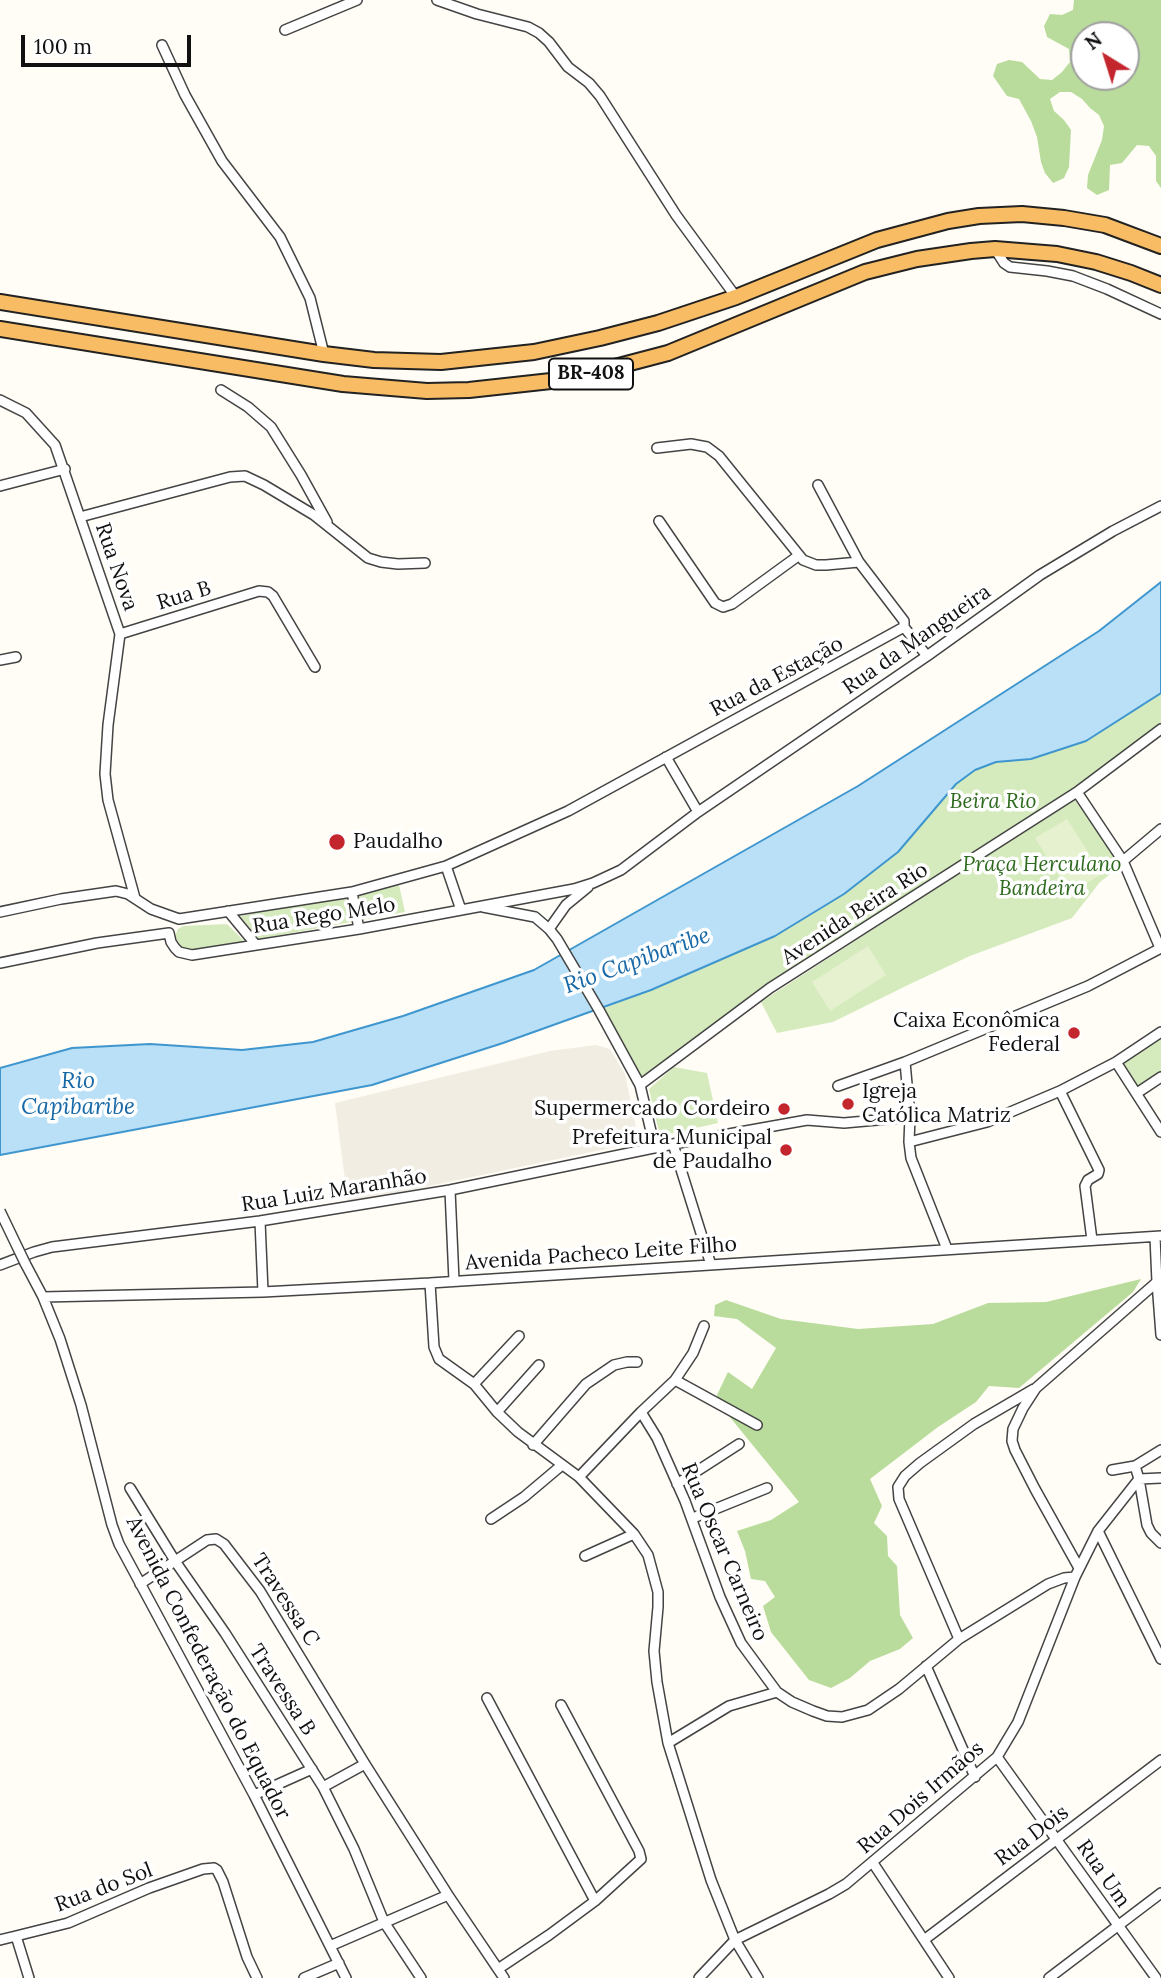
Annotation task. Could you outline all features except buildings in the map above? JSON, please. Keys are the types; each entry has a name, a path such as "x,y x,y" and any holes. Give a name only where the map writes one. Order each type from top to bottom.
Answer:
{"highway":[{"name":"BR-408","path":"0,302 324,354 374,360 441,362 534,352 659,323 736,296 877,240 948,221 979,216 1022,214 1064,218 1105,225 1161,246"},
{"name":"BR-408","path":"0,329 343,384 428,391 469,390 569,379 621,367 691,344 865,272 916,259 995,249 1057,254 1096,262 1161,285"}],"street":[{"path":"285,30 357,0"},
{"path":"437,0 528,27 549,42 568,67 589,83 600,96 676,215 736,296"},
{"path":"162,45 222,161 270,223 293,262 310,298 324,354"},
{"path":"995,249 1010,267 1073,276 1161,314"},
{"path":"221,390 248,407 271,427 327,524"},
{"name":"Rua Nova","path":"0,400 26,413 55,445 120,634 108,725 105,774 108,800 135,898"},
{"path":"657,447 691,444 707,447 719,456 803,560 816,565 859,562"},
{"path":"0,486 65,469"},
{"path":"80,517 241,476 255,480 327,524 368,558 398,564 425,563"},
{"path":"818,485 859,562 927,656"},
{"name":"Rua da Mangueira","path":"593,883 621,870 698,812 1067,557 1161,506"},
{"path":"659,521 715,603 723,607 732,604 798,556"},
{"name":"Rua B","path":"120,634 259,591 268,592 273,596 315,667"},
{"name":"Rua da Estação","path":"179,919 352,892 446,866 568,811 904,627"},
{"path":"0,660 16,657"},
{"name":"Avenida Beira Rio","path":"640,1085 770,988 1077,792 1161,729"},
{"path":"666,757 698,812"},
{"path":"838,1086 905,1062 1088,986 1161,948 1123,861 1077,792"},
{"path":"1123,861 1161,829"},
{"path":"446,866 461,910"},
{"path":"549,929 566,905 593,883"},
{"name":"Rua Rego Melo","path":"169,933 179,952 192,955 359,929 574,889 593,883"},
{"path":"0,912 61,899 123,892 151,909 179,919 169,933 97,943 0,963"},
{"path":"352,892 359,929"},
{"path":"474,906 535,917 557,939 640,1085 655,1148"},
{"path":"228,911 256,945"},
{"path":"909,1142 987,1122 1060,1091 1116,1062 1161,1032"},
{"path":"905,1062 911,1158 947,1249"},
{"path":"1116,1062 1161,1132"},
{"path":"1137,1093 1161,1077"},
{"path":"1060,1091 1099,1170 1085,1185 1092,1240"},
{"name":"Rua Luiz Maranhão","path":"0,1265 52,1247 260,1222 450,1190 673,1144 807,1121 844,1123 910,1117"},
{"path":"673,1144 710,1265"},
{"path":"450,1190 454,1281"},
{"name":"Avenida Confederação do Equador","path":"0,1211 43,1297 60,1339 119,1544 254,1796 346,1978"},
{"path":"260,1222 263,1292"},
{"path":"1158,1236 1157,1282 1161,1335"},
{"name":"Avenida Pacheco Leite Filho","path":"43,1297 263,1292 430,1283 1158,1236"},
{"path":"960,1639 899,1499 898,1487 905,1476 974,1424 1036,1388 1157,1282"},
{"path":"430,1283 437,1356 447,1367 474,1384 497,1412 533,1445 579,1477 634,1534 648,1555 658,1592 654,1651 668,1743 711,1880 735,1940 758,1978"},
{"path":"579,1477 675,1380 693,1353 704,1326"},
{"path":"474,1384 519,1336"},
{"path":"533,1445 586,1384 614,1365 637,1362"},
{"path":"497,1412 539,1365"},
{"path":"675,1380 757,1425"},
{"path":"1036,1388 1016,1421 1013,1441 1077,1573"},
{"name":"Rua Oscar Carneiro","path":"641,1412 657,1438 693,1518 730,1622 741,1643 777,1692 813,1712 842,1717 868,1710 899,1689 960,1639 1048,1584 1077,1573"},
{"path":"677,1484 739,1444"},
{"path":"1112,1470 1135,1466 1161,1450"},
{"path":"491,1519 524,1497 562,1465"},
{"path":"1135,1466 1147,1525 1161,1543"},
{"path":"1139,1479 1161,1478"},
{"name":"Rua Dois Irmãos","path":"699,1978 735,1940 846,1884 997,1758 1018,1722 1077,1573 1098,1531 1139,1479"},
{"name":"Travessa B","path":"130,1488 323,1787 354,1849 384,1922 421,1978"},
{"path":"693,1518 766,1488"},
{"path":"1098,1531 1161,1659"},
{"path":"585,1556 634,1534"},
{"name":"Travessa C","path":"140,1584 207,1540 216,1539 224,1544 260,1591 448,1895 504,1978"},
{"path":"926,1666 975,1777"},
{"path":"668,1743 729,1706 777,1692"},
{"path":"487,1698 595,1901"},
{"path":"498,1969 595,1901 640,1861 641,1854 561,1705"},
{"name":"Rua Um","path":"997,1758 1156,1978"},
{"name":"Rua Dois","path":"924,1940 1161,1760"},
{"path":"323,1787 365,1763"},
{"path":"254,1796 312,1769"},
{"path":"873,1863 949,1978"},
{"name":"Rua do Sol","path":"0,1940 68,1923 149,1888 203,1869 214,1868 220,1875 247,1957 257,1978"},
{"path":"1049,1978 1161,1893"},
{"path":"330,1946 448,1895"},
{"path":"16,1936 29,1978"},
{"path":"304,1978 339,1964"}],"green space":[{"path":"1074,0 1161,0 1161,188 1156,181 1156,156 1149,146 1137,145 1122,163 1110,165 1109,190 1097,195 1087,188 1088,175 1102,140 1104,126 1099,115 1071,92 1060,92 1050,99 1054,111 1071,130 1069,167 1064,178 1053,183 1045,173 1031,121 1019,99 1007,96 993,76 997,64 1009,60 1022,62 1040,79 1052,80 1062,72 1070,62 1069,49 1047,37 1044,26 1050,14 1062,15 1073,10"},
{"name":"Beira Rio","path":"1161,693 1161,727 1077,792 743,1008 640,1085 599,1010 775,936 844,894 898,852 956,784 975,770 996,762 1031,759 1144,705"},
{"name":"Praça Herculano Bandeira","path":"1074,799 1122,865 1100,882 1072,918 970,956 833,1022 777,1033 761,1002"},
{"path":"1067,819 1102,874 1070,893 1035,838"},
{"path":"399,885 405,912 259,939 240,916"},
{"path":"227,924 243,940 240,944 190,954 182,948 175,936 183,926"},
{"path":"868,946 886,975 830,1011 812,982"},
{"path":"1161,1032 1161,1077 1137,1093 1116,1062"},
{"path":"674,1067 707,1073 718,1123 660,1136 649,1089"},
{"path":"1141,1279 1133,1292 1019,1388 989,1386 976,1402 938,1427 870,1479 882,1506 874,1523 887,1536 888,1556 897,1566 900,1615 913,1638 900,1649 870,1661 850,1678 831,1688 809,1680 771,1632 763,1606 775,1597 765,1581 751,1579 737,1531 771,1520 799,1502 729,1416 717,1395 728,1372 752,1389 776,1348 737,1319 714,1316 715,1305 726,1300 781,1319 858,1329 933,1324 988,1303 1046,1302"}],"shaded area":[{"path":"596,1045 610,1049 625,1074 639,1142 348,1203 335,1103 550,1051"}],"water":[{"name":"Rio Capibaribe","path":"1161,582 1161,693 1086,741 1031,759 996,762 975,770 956,784 898,852 844,894 775,936 651,990 503,1043 372,1085 0,1155 0,1068 72,1048 150,1044 242,1050 313,1042 403,1016 534,970 858,786 1099,631"}],"place":[{"name":"Paudalho","path":"337,842"},
{"name":"Caixa Econômica Federal","path":"1074,1033"},
{"name":"Igreja Católica Matriz","path":"848,1104"},
{"name":"Supermercado Cordeiro","path":"784,1109"},
{"name":"Prefeitura Municipal de Paudalho","path":"786,1150"}]}
